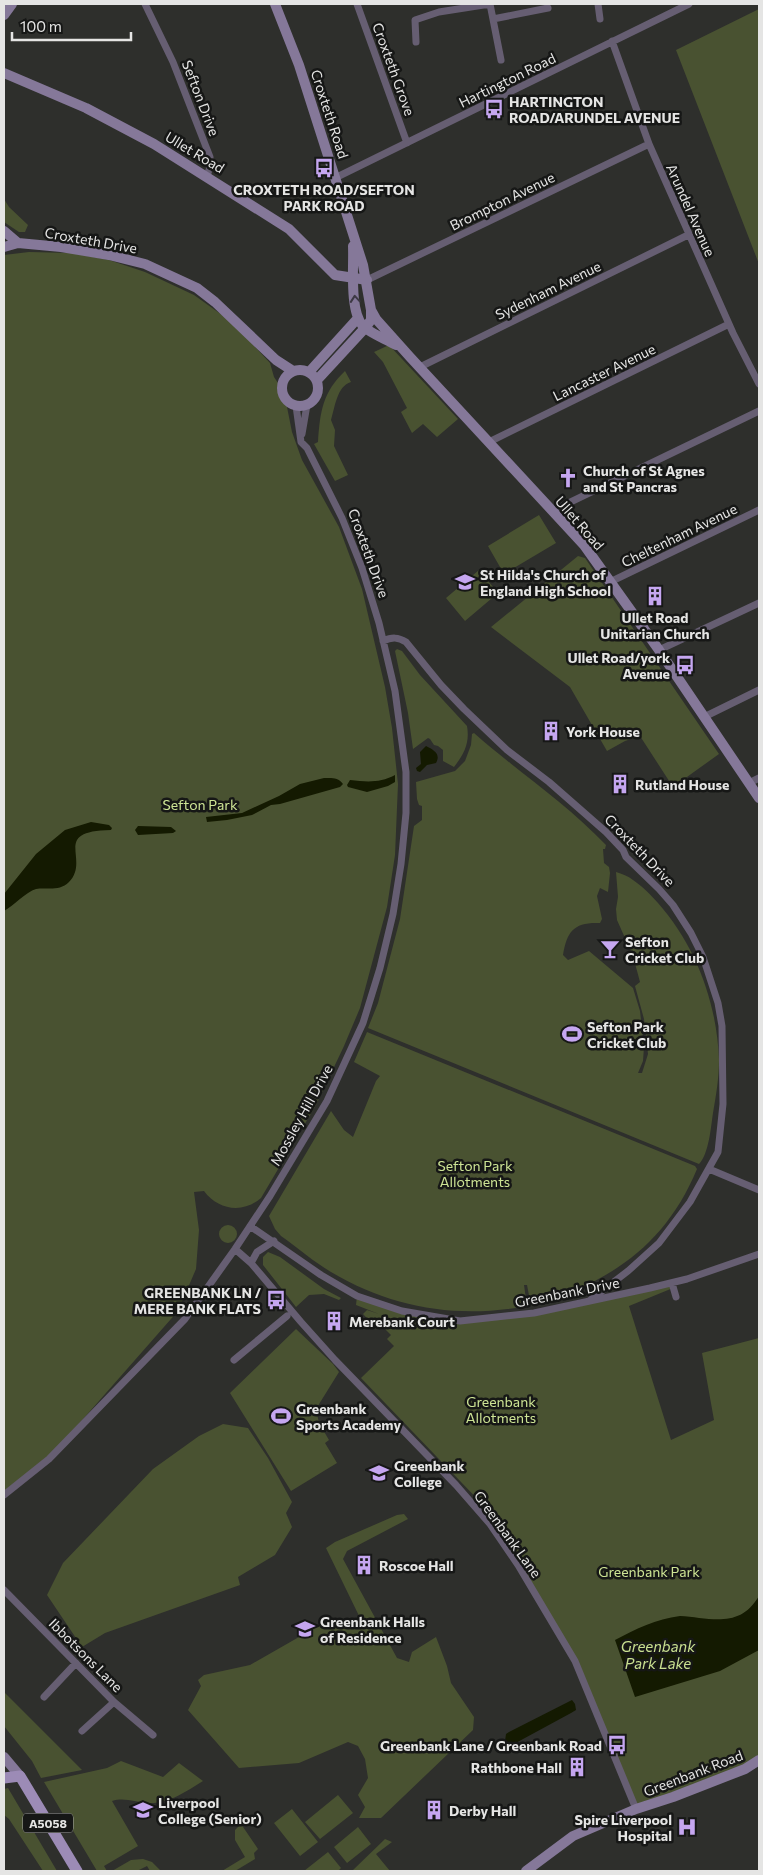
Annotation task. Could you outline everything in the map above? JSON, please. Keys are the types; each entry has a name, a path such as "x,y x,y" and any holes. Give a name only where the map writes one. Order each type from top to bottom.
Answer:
{"main road":[{"path":"4,15 12,4"},
{"name":"Croxteth Road","path":"275,4 299,65 363,265 374,314 366,328"},
{"name":"Ullet Road","path":"4,74 86,108 154,144 289,229 335,275 354,279"},
{"path":"4,232 18,243"},
{"name":"Croxteth Road","path":"353,235 354,299 358,318"},
{"path":"4,247 18,243"},
{"name":"Croxteth Drive","path":"18,243 83,250 146,264 197,288 215,302 276,360 293,371"},
{"path":"354,279 367,280"},
{"name":"Ullet Road","path":"374,314 410,357 584,545 659,650 759,798"},
{"path":"310,371 358,318"},
{"name":"Ullet Road","path":"358,318 366,328 398,347 410,357"},
{"path":"318,380 366,328"},
{"path":"326,352 341,356"},
{"name":"Croxteth Drive","path":"276,360 284,378"},
{"path":"298,369 310,371 318,380 319,386 316,398 301,405 287,400 282,387 284,378 293,371 298,369"},
{"path":"4,1757 20,1776"},
{"name":"Greenbank Road","path":"528,1871 573,1836 636,1809 745,1769 759,1760"},
{"path":"4,1778 20,1776"},
{"name":"A5058","path":"20,1776 77,1871"}],"street":[{"name":"Sefton Drive","path":"145,4 173,62 210,157 210,167 207,176"},
{"name":"Croxteth Grove","path":"357,4 407,143"},
{"path":"416,42 416,20 439,12 490,4 501,60"},
{"path":"598,4 600,19"},
{"name":"Hartington Road","path":"336,178 689,4"},
{"path":"493,19 548,8"},
{"name":"Arundel Avenue","path":"612,41 649,144 688,235 759,384"},
{"name":"Brompton Avenue","path":"367,280 649,144"},
{"name":"Sydenham Avenue","path":"420,367 688,235"},
{"name":"Lancaster Avenue","path":"489,442 729,324"},
{"name":"Croxteth Drive","path":"301,405 301,442 307,448 342,518 362,568 379,623"},
{"path":"552,511 759,411"},
{"name":"Cheltenham Avenue","path":"610,582 648,566 759,510"},
{"path":"659,650 759,603"},
{"name":"Mossley Hill Drive","path":"4,1495 49,1459 185,1319 235,1250 327,1101 351,1049 362,1023 380,968 393,914 406,822 406,772 395,692 379,623"},
{"name":"Croxteth Drive","path":"383,641 389,638 399,638 406,642 441,685 467,712 507,750 549,782 606,832 623,850 626,857 668,900 691,933 704,957 722,1026 723,1104 718,1152 690,1202 660,1243 589,1301"},
{"path":"704,717 759,690"},
{"path":"749,783 759,778"},
{"path":"709,1169 759,1190"},
{"name":"Greenbank Drive","path":"250,1226 321,1275 357,1296 402,1311 460,1321 534,1314 672,1283 759,1254"},
{"path":"251,1263 257,1252 274,1241"},
{"name":"Greenbank Lane","path":"235,1250 251,1263 332,1357 456,1485 490,1524 518,1565 575,1661 636,1809"},
{"path":"672,1283 676,1297"},
{"path":"234,1360 287,1316"},
{"name":"Ibbotsons Lane","path":"4,1590 114,1702 153,1735"},
{"path":"44,1697 76,1663"},
{"path":"82,1731 114,1702"}],"green space":[{"path":"759,9 759,264 676,50"},
{"path":"4,199 9,207 28,225 25,232 19,232 4,222"},
{"name":"Sefton Park","path":"29,252 71,253 109,260 145,272 194,295 229,320 270,363 274,377 284,392 292,432 302,460 339,527 362,589 385,687 398,784 395,855 387,907 360,1008 316,1105 261,1198 254,1203 239,1208 231,1208 216,1202 204,1191 194,1192 199,1230 196,1269 178,1311 55,1451 4,1492 4,255"},
{"path":"389,345 458,419 437,437 423,424 412,433 401,412 407,408 383,362 374,352"},
{"path":"345,371 351,382 346,384 340,392 331,420 335,430 334,446 348,475 335,481 314,444 318,442 320,421 327,395"},
{"path":"539,515 556,543 504,574 488,546"},
{"path":"578,556 585,558 719,754 673,787 640,736 625,741 607,751 570,687 491,627"},
{"path":"479,570 498,593 465,621 446,598"},
{"path":"397,649 402,651 420,675 467,726 468,738 465,748 461,758 454,767 443,761 443,750 434,745 428,738 413,749 408,713 395,651"},
{"path":"474,733 575,815 606,845 605,849 603,849 604,863 609,867 610,873 608,892 600,888 597,896 602,919 600,923 584,924 573,930 567,940 563,955 568,960 589,951 633,988 640,1011 644,1047 643,1061 638,1073 642,1073 648,1054 644,1019 635,986 640,982 633,956 617,920 616,872 631,879 655,900 683,938 693,957 709,997 714,1017 719,1060 709,1140 705,1154 699,1164 368,1028 378,1003 400,919 414,826 422,820 422,806 419,805 417,799 416,782 455,771 465,761 471,745 472,734"},
{"name":"Sefton Park Allotments","path":"367,1032 695,1166 697,1169 684,1196 669,1220 651,1240 631,1258 609,1273 559,1297 531,1306 527,1285 524,1285 527,1306 475,1311 426,1307 401,1302 378,1294 331,1272 312,1259 281,1236 275,1229 269,1216 331,1111 344,1130 353,1137 376,1081 380,1076 354,1062"},
{"path":"228,1225 234,1228 237,1234 234,1240 228,1243 222,1240 219,1234 222,1228"},
{"path":"268,1252 280,1257 324,1289 341,1298 339,1300 324,1294 309,1295 296,1307 263,1265 263,1257"},
{"name":"Greenbank Park","path":"672,1283 673,1288 629,1306 671,1440 714,1420 702,1353 759,1338 759,1760 636,1809 575,1661 490,1524 497,1521 361,1378 394,1346 387,1339 391,1335 379,1323 375,1327 363,1314 367,1310 379,1314 356,1305 357,1296 402,1311 460,1321 506,1316"},
{"name":"Greenbank Sports Academy","path":"296,1329 339,1372 316,1409 319,1423 329,1440 325,1443 337,1463 291,1491 230,1393"},
{"path":"223,1424 248,1428 268,1458 292,1502 286,1513 292,1527 275,1555 238,1577 240,1585 105,1633 82,1647 47,1595 63,1563 153,1469 199,1436"},
{"path":"404,1514 408,1519 347,1551 343,1559 397,1658 409,1662 412,1652 436,1637 451,1683 474,1717 473,1730 381,1818 359,1818 365,1807 358,1795 368,1778 365,1759 358,1746 348,1742 299,1763 239,1768 188,1710 201,1686 198,1680 204,1675 250,1665 327,1621 356,1626 362,1622 326,1548 335,1542 397,1515"},
{"path":"4,1692 82,1770 41,1778 32,1761 4,1726"},
{"path":"121,1761 163,1777 179,1763 203,1781 163,1802 112,1801 138,1846 104,1866 107,1871 97,1871 44,1782 107,1768"},
{"path":"8,1788 57,1871 43,1871 9,1819 4,1815 4,1789"},
{"path":"338,1795 353,1813 320,1839 305,1822"},
{"path":"292,1809 318,1842 300,1856 274,1823"},
{"path":"241,1824 258,1849 254,1853 255,1859 235,1871 222,1871 245,1857 235,1840 235,1830"},
{"path":"358,1827 371,1844 347,1863 334,1847"},
{"path":"385,1839 392,1842 376,1854 390,1871 352,1871"},
{"path":"328,1852 341,1868 338,1871 304,1871"},
{"path":"143,1859 152,1862 161,1871 150,1871 147,1866 137,1871 112,1871 131,1860"}],"water":[{"path":"426,746 432,749 438,757 436,763 427,765 420,772 416,768 421,764 420,752"},
{"path":"395,775 395,782 367,792 348,787 347,785 350,780 373,781"},
{"path":"324,778 337,779 343,784 340,787 271,805 252,815 207,822 206,817 242,813 300,784"},
{"path":"91,822 109,825 112,828 111,830 82,835 77,841 75,848 75,873 69,882 57,888 36,889 4,911 4,894 36,854 65,830"},
{"path":"138,826 171,827 176,831 173,833 138,835 135,830"},
{"name":"Greenbank Park Lake","path":"759,1596 759,1650 720,1671 635,1697 615,1640 646,1625 671,1617 725,1619 740,1615"},
{"path":"572,1700 576,1710 512,1745 505,1741 506,1734 509,1732"}],"place":[{"name":"HARTINGTON ROAD/ARUNDEL AVENUE","path":"494,109"},
{"name":"CROXTETH ROAD/SEFTON PARK ROAD","path":"324,168"},
{"name":"Church of St Agnes and St Pancras","path":"568,478"},
{"name":"St Hilda's Church of England High School","path":"465,582"},
{"name":"Ullet Road Unitarian Church","path":"655,596"},
{"name":"Ullet Road/york Avenue","path":"685,665"},
{"name":"York House","path":"551,731"},
{"name":"Rutland House","path":"620,784"},
{"name":"Sefton Cricket Club","path":"610,949"},
{"name":"Sefton Park Cricket Club","path":"572,1034"},
{"name":"GREENBANK LN / MERE BANK FLATS","path":"276,1300"},
{"name":"Merebank Court","path":"334,1321"},
{"name":"Greenbank Sports Academy","path":"281,1416"},
{"name":"Greenbank College","path":"379,1473"},
{"name":"Roscoe Hall","path":"364,1565"},
{"name":"Greenbank Halls of Residence","path":"305,1629"},
{"name":"Greenbank Lane / Greenbank Road","path":"617,1745"},
{"name":"Rathbone Hall","path":"577,1767"},
{"name":"Liverpool College (Senior)","path":"143,1810"},
{"name":"Derby Hall","path":"434,1810"},
{"name":"Spire Liverpool Hospital","path":"687,1827"}],"park label":[{"name":"Greenbank Allotments","path":"501,1409"}]}
